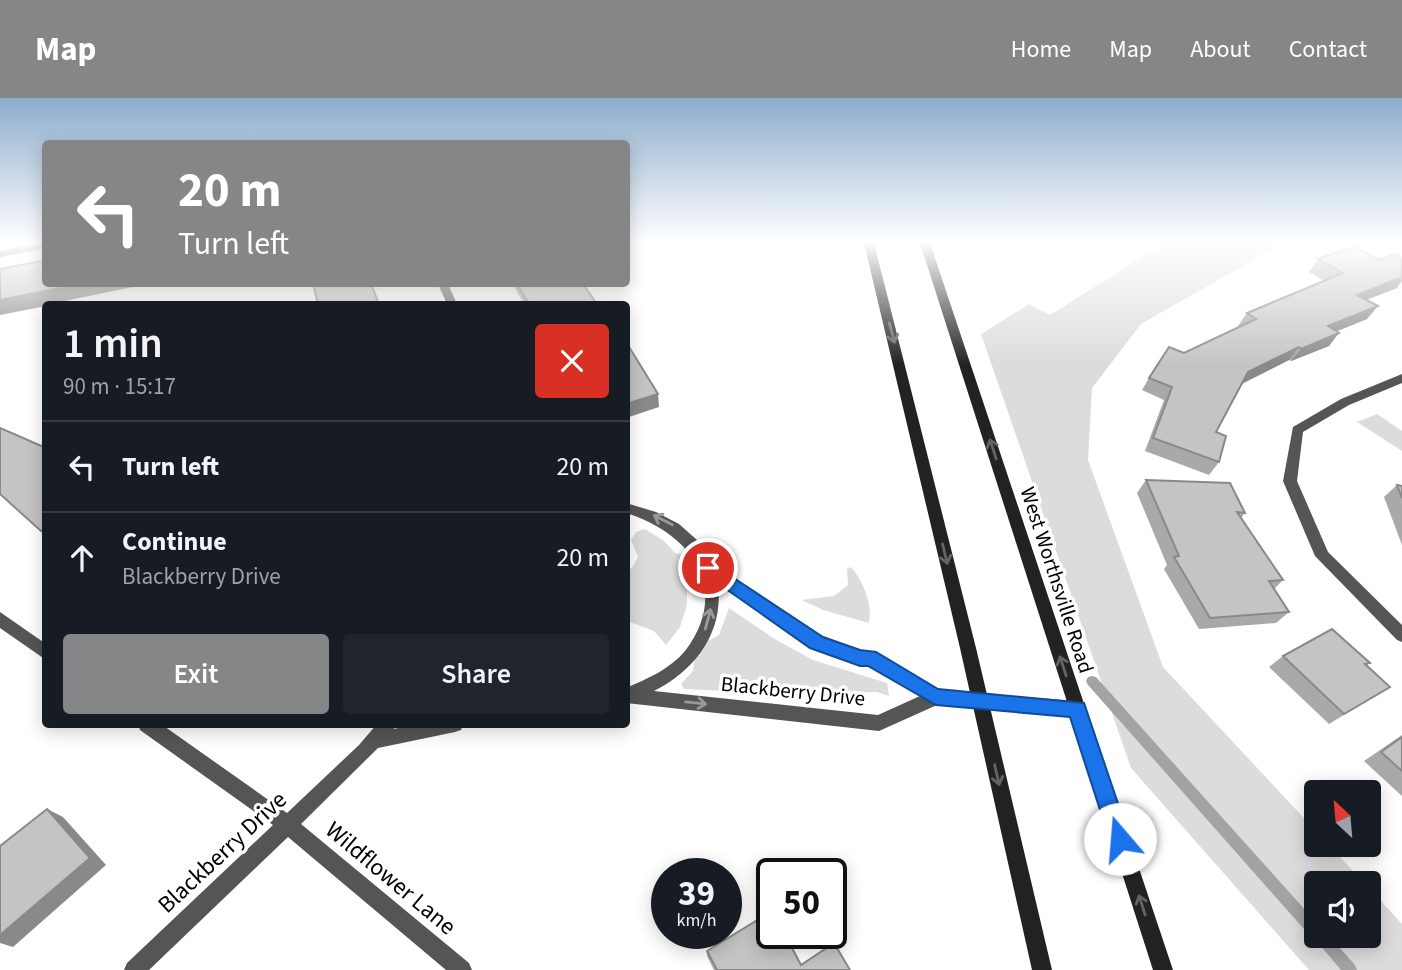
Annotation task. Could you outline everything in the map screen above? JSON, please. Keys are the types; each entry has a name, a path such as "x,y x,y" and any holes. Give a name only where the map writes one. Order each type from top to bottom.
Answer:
{"main road":[{"path":"879,284 1042,970"},
{"name":"West Worthsville Road","path":"938,284 1163,970"}],"street":[{"path":"1402,378 1345,402 1297,430 1290,481 1322,556 1402,635"},
{"name":"Blackberry Drive","path":"630,509 646,512 673,524 694,544 708,568 713,596 707,626 690,656 663,680 630,695"},
{"name":"Blackberry Drive","path":"708,568 817,642 860,658 870,658 936,697"},
{"path":"0,619 42,650"},
{"name":"Blackberry Drive","path":"630,696 880,723 936,697"},
{"path":"936,697 1077,709"},
{"name":"Wildflower Lane","path":"152,728 288,825 462,970"},
{"name":"Blackberry Drive","path":"134,970 288,825 375,741 385,728"},
{"path":"375,741 436,728"}],"shaded area":[{"path":"1100,284 1212,284 1141,324 1092,388 1088,460 1163,667 1304,818 1304,858 1341,858 1353,871 1304,871 1304,948 1381,948 1381,901 1402,924 1402,970 1309,970 1131,768 981,334 1029,304 1050,315"},
{"path":"1377,414 1402,431 1402,451 1357,422"},
{"path":"645,529 664,541 675,553 702,557 687,584 687,605 680,627 666,645 654,631 630,622 630,569 638,557 631,540 636,532"},
{"path":"851,567 866,593 870,609 869,623 823,610 802,600 834,596 848,585 847,569"},
{"path":"729,608 773,638 813,660 887,683 889,696 877,692 793,694 684,689 681,684 693,671 695,648 719,635"}],"building":[{"path":"0,284 42,284 42,287 64,287 0,300"},
{"path":"1317,284 1385,284 1357,295 1378,306 1328,326 1339,333 1301,349 1299,347 1248,372 1216,432 1226,436 1219,462 1153,438 1172,387 1149,378 1169,347 1184,353 1256,319 1247,313"},
{"path":"314,287 372,287 378,301 317,301"},
{"path":"519,287 585,287 595,301 527,301"},
{"path":"630,348 658,394 630,403"},
{"path":"0,428 42,446 42,530 0,494"},
{"path":"1146,480 1230,483 1245,513 1237,512 1283,580 1269,581 1289,612 1210,618 1174,557 1179,556"},
{"path":"1332,629 1370,663 1365,664 1390,687 1344,714 1283,656"},
{"path":"1402,737 1402,771 1381,752"},
{"path":"47,809 90,858 0,935 0,846"},
{"path":"756,921 756,949 792,949 801,965 825,949 838,949 850,970 717,970 707,951 742,949 742,929"}],"waterway":[{"path":"1092,681 1304,919"},
{"path":"1331,948 1350,970"}],"route":[{"path":"708,568 817,642 860,658 870,658 936,697 1077,709 1120,839"}]}
